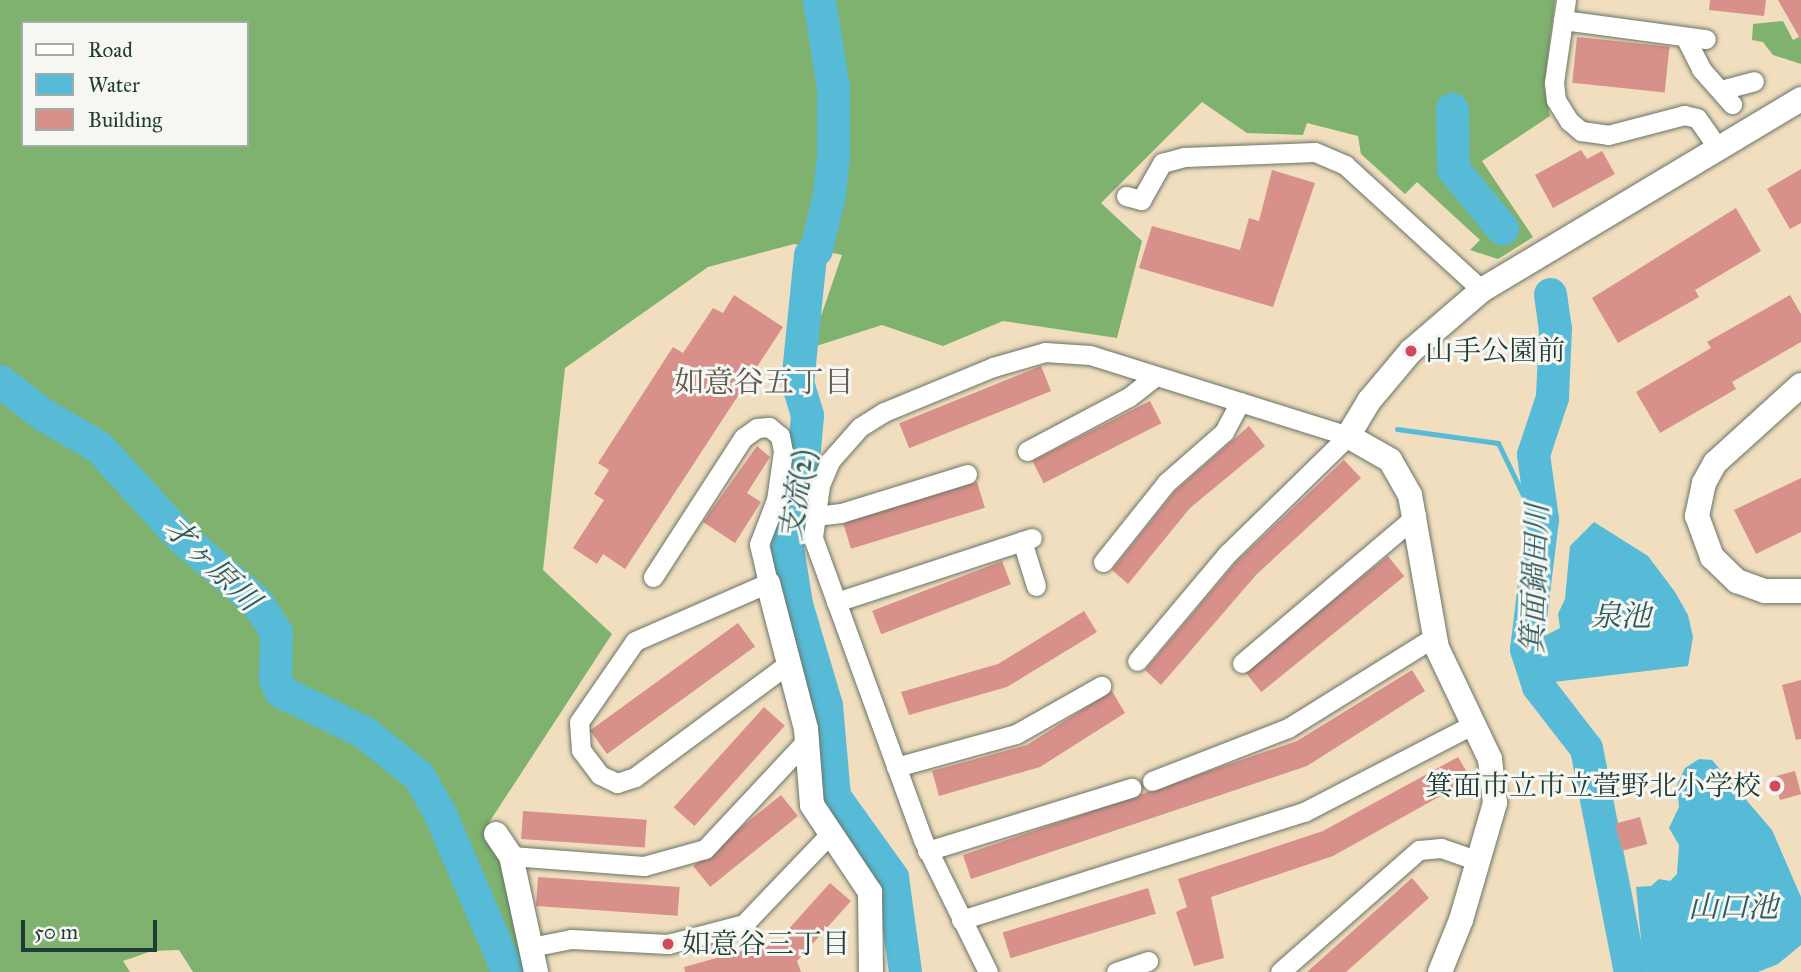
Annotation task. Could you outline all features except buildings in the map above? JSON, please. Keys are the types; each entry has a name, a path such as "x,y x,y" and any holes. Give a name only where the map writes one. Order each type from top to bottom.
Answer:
{"street":[{"path":"1566,0 1554,82 1556,100 1581,131 1608,135 1684,115 1697,118 1718,148"},
{"path":"1563,20 1706,39"},
{"path":"1685,37 1710,66 1726,97 1754,81"},
{"path":"1137,662 1228,552 1348,436 1369,401 1411,351 1482,290 1801,99"},
{"path":"1126,196 1141,200 1162,163 1184,157 1315,152 1345,164 1482,290"},
{"path":"988,972 928,851 813,537 820,485 830,461 860,427 884,412 1003,364 1045,352 1081,354 1240,402 1348,436 1390,460 1410,495 1416,516 1434,637 1490,759 1495,803 1440,972"},
{"path":"1027,451 1129,397 1156,376"},
{"path":"1801,385 1715,463 1704,483 1697,516 1712,557 1737,580 1765,591 1801,591"},
{"path":"1103,562 1166,483 1224,432 1240,402"},
{"path":"653,577 743,438 757,428 769,427 780,436 783,451 776,500 759,544 808,739 812,805 870,892 871,972"},
{"path":"816,516 841,513 967,474"},
{"path":"1242,663 1416,516"},
{"path":"836,603 1027,539 1036,586"},
{"path":"768,583 635,641 579,722 581,750 600,775 626,782 789,663"},
{"path":"1152,781 1288,728 1434,637"},
{"path":"896,766 1016,734 1101,686"},
{"path":"961,920 1304,812 1474,723"},
{"path":"511,856 644,866 705,849 808,739"},
{"path":"928,851 1131,788"},
{"path":"531,947 571,939 668,944 744,924 831,833"},
{"path":"496,834 511,856 536,972"},
{"path":"1280,972 1419,850 1441,848 1478,861"},
{"path":"1116,972 1148,961"}],"green space":[{"path":"0,0 1555,0 1544,86 1550,116 1482,161 1533,237 1498,259 1470,250 1480,240 1417,182 1405,194 1361,154 1358,136 1307,123 1303,135 1247,133 1202,102 1101,203 1142,241 1117,338 1003,321 943,346 882,325 810,348 842,255 794,244 708,267 565,368 543,570 612,634 490,821 484,837 504,862 528,972 193,972 179,950 152,951 123,961 130,972 0,972"},
{"path":"1783,21 1793,40 1801,36 1801,64 1773,55 1763,42 1752,40 1753,24"}],"water":[{"name":"泉池","path":"1594,522 1648,556 1675,592 1688,615 1693,637 1688,666 1554,682 1541,660 1537,640 1560,628 1558,614 1565,599 1570,546"},
{"name":"山口池","path":"1699,759 1712,760 1772,830 1801,897 1801,945 1778,964 1758,972 1647,972 1643,960 1636,887 1651,886 1659,879 1670,881 1677,874 1679,845 1669,828 1679,807 1677,785 1685,768"}],"waterway":[{"name":"支流(2)","path":"819,0 833,87 833,154 829,195 816,249 810,255 797,382 807,415 803,460 787,547 796,604 826,705 834,796 892,877 905,972"},
{"name":"箕面鍋田川","path":"1452,109 1453,169 1502,228"},
{"name":"箕面鍋田川","path":"1550,294 1555,328 1552,397 1533,454 1542,519 1526,649 1538,686 1586,748 1630,972"},
{"name":"才ヶ原川","path":"0,381 41,413 99,447 180,536 257,602 276,632 275,679 280,691 364,732 419,776 440,814 508,972"},
{"path":"1397,429 1498,443 1541,532"}],"place":[{"name":"山手公園前","path":"1411,351"},
{"name":"箕面市立市立萱野北小学校","path":"1775,786"},
{"name":"如意谷三丁目","path":"668,944"}],"district":[{"name":"如意谷五丁目","path":"764,382"}]}
